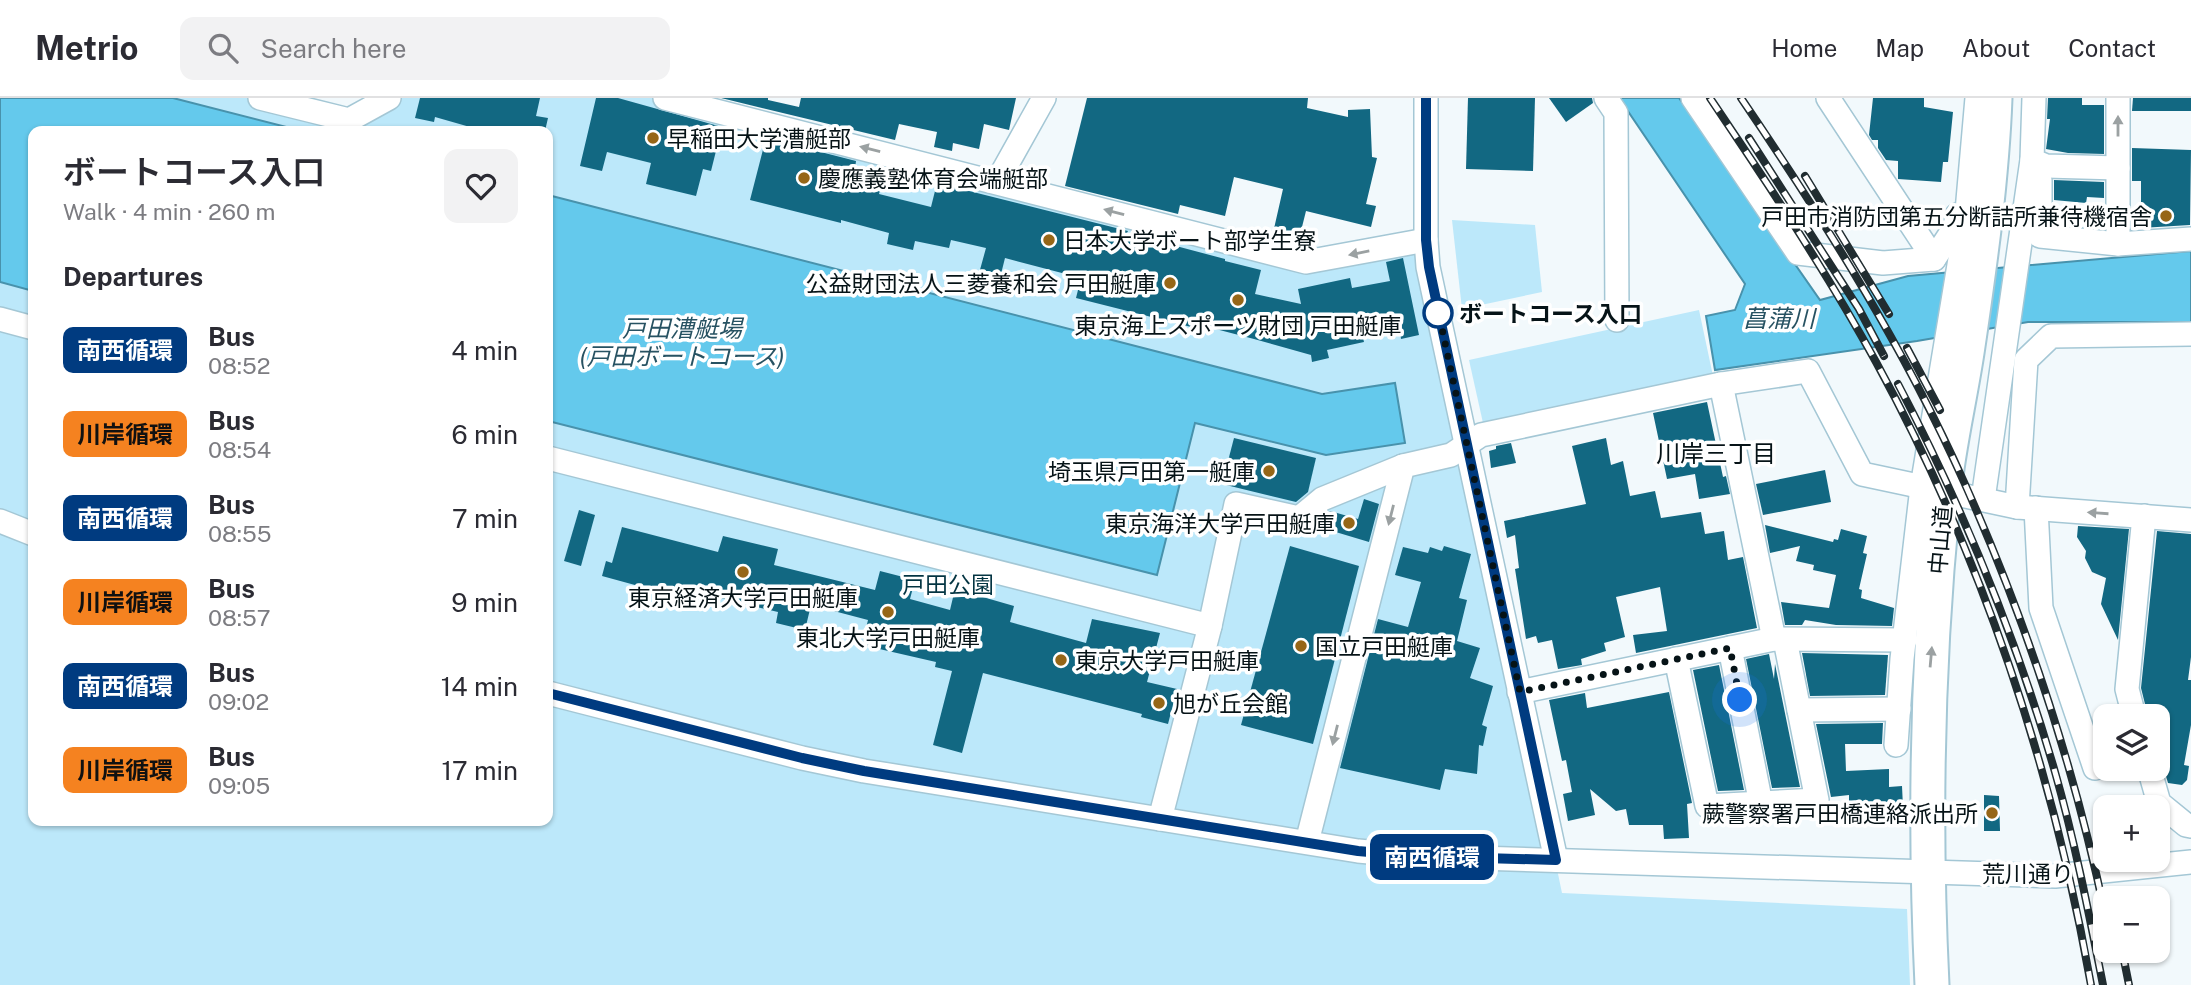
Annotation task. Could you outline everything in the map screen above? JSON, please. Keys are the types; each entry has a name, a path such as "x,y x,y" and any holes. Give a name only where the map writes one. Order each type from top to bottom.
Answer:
{"highway":[{"name":"中山道","path":"1932,985 1939,912 1930,670 1954,493 1986,344 1995,98"},
{"name":"中山道","path":"1990,252 2015,98"},
{"name":"中山道","path":"1939,912 1953,985"}],"street":[{"path":"260,98 352,109 389,98"},
{"path":"665,98 734,106 997,182 1306,262 1426,240"},
{"path":"997,182 1044,98"},
{"path":"1426,98 1426,240 1429,267 1556,860"},
{"path":"1606,98 1616,113 1616,320"},
{"path":"1693,98 1798,253 1883,263 1934,259"},
{"path":"1828,98 1934,259"},
{"path":"1977,98 1972,174 1990,252"},
{"path":"2034,98 2040,236 2118,244 2191,239"},
{"path":"2118,98 2118,244"},
{"path":"1896,745 1905,640 1954,493 1942,369 1990,252 2036,162"},
{"path":"2036,162 2046,166 2118,168"},
{"path":"1934,259 1955,227 1959,202 1972,174"},
{"path":"0,319 28,327"},
{"path":"2093,762 2041,608 2026,508 2026,360 2051,337 2191,334"},
{"path":"1160,819 1210,626 1236,504 1299,518 1322,499 1404,466 1451,455 1481,435 1721,384 1808,371 1862,474 2026,508 2191,520"},
{"path":"1676,659 1707,806 1817,800 1799,710 1780,640 1721,384"},
{"path":"553,459 1210,626"},
{"path":"1307,842 1404,466"},
{"path":"2131,704 2127,690 2144,516"},
{"path":"0,521 28,532"},
{"path":"1520,692 1780,640 1905,640"},
{"path":"1730,648 1761,804"},
{"name":"荒川通り","path":"553,694 802,758 864,771 1358,851 1414,856 2055,876 2191,862"},
{"path":"1799,710 1899,709"},
{"path":"2153,781 2159,803 2191,827"}],"green space":[{"name":"戸田公園","path":"0,98 260,98 349,120 389,98 665,98 1306,262 1426,240 1562,893 1907,909 1910,985 0,985"},
{"path":"1452,220 1535,225 1542,292 1462,309"},
{"path":"1699,310 1713,376 1483,423 1469,360"}],"water":[{"path":"0,98 173,98 282,126 28,126 28,290 0,282"},
{"name":"菖蒲川","path":"1619,98 1679,98 1820,300 1908,276 2191,251 2191,322 2028,322 1715,370 1706,316 1735,310 1745,284"},
{"name":"戸田漕艇場 (戸田ボートコース)","path":"553,196 1322,394 1395,383 1405,443 1326,455 1195,423 1157,575 553,422"}],"building":[{"path":"420,98 540,98 536,116 548,118 546,126 466,126 435,117 434,122 415,118"},
{"name":"早稲田大学漕艇部","path":"596,98 618,98 722,127 711,171 703,169 696,196 646,184 651,163 607,152 602,171 580,166"},
{"path":"721,98 768,98 799,107 801,98 1016,98 1009,130 984,124 979,149 953,143 952,151 934,147 937,132 899,124 895,140"},
{"path":"1087,98 1308,98 1307,108 1348,117 1348,110 1370,109 1372,157 1377,158 1366,204 1376,206 1371,227 1306,211 1299,239 1273,233 1283,189 1234,177 1225,216 1180,205 1178,214 1065,186"},
{"path":"1468,98 1535,98 1533,171 1466,169"},
{"path":"1549,98 1592,98 1593,103 1566,122"},
{"path":"1873,98 1924,98 1924,107 1953,112 1948,162 1943,162 1941,182 1898,179 1898,161 1886,160 1878,148 1878,140 1872,140 1869,135"},
{"path":"2048,98 2082,98 2082,105 2104,105 2104,154 2046,149 2050,119 2047,119"},
{"path":"2133,98 2191,98 2191,111 2132,111"},
{"path":"766,138 856,161 855,169 884,176 879,194 931,207 937,183 1128,231 1127,233 1261,270 1255,294 1301,304 1298,289 1350,278 1352,288 1390,281 1386,262 1403,258 1419,335 1401,339 1400,330 1363,338 1364,342 1327,350 1329,358 1312,362 1311,355 1254,339 1208,327 1207,331 1076,298 1081,278 1005,258 999,282 978,277 986,248 951,240 949,248 915,241 913,250 887,244 889,233 750,200"},
{"path":"2132,148 2191,150 2190,225 2141,228 2141,181 2132,181"},
{"path":"2054,180 2104,182 2104,198 2087,197 2086,203 2054,200"},
{"path":"1707,402 1723,477 1726,476 1730,494 1699,499 1695,474 1667,479 1653,413"},
{"name":"埼玉県戸田第一艇庫","path":"1234,438 1316,458 1308,492 1296,502 1222,484"},
{"path":"1606,438 1611,465 1623,461 1630,496 1655,491 1661,518 1701,512 1705,534 1724,531 1728,560 1743,557 1757,628 1636,653 1633,635 1667,631 1660,587 1616,597 1625,637 1604,643 1606,651 1581,659 1582,665 1558,669 1552,640 1538,643 1536,636 1526,639 1515,569 1519,568 1515,535 1507,538 1504,521 1586,504 1572,446"},
{"path":"1511,443 1516,463 1491,468 1489,451 1496,449 1496,446"},
{"path":"1825,470 1831,502 1763,515 1756,484"},
{"name":"東京海洋大学戸田艇庫","path":"1364,499 1379,504 1369,542 1319,527 1322,517 1330,511 1358,519"},
{"path":"579,510 595,515 581,566 564,561"},
{"path":"1765,525 1833,542 1834,539 1838,540 1841,529 1867,536 1863,553 1867,554 1859,589 1862,590 1861,598 1894,608 1892,626 1836,625 1805,620 1802,625 1785,625 1781,602 1829,608 1836,575 1813,570 1814,565 1796,561 1800,546 1770,553"},
{"path":"2078,526 2129,529 2118,640 2101,604 2106,578 2092,572 2085,558 2086,551 2077,537"},
{"path":"622,527 718,552 723,536 778,549 774,565 875,590 880,571 915,580 910,599 950,610 955,589 1014,606 1010,622 1086,643 1092,619 1160,633 1147,682 1177,689 1168,724 1141,717 1142,714 983,673 962,753 933,745 952,671 935,667 936,662 862,645 868,620 811,605 805,630 776,623 778,612 699,593 697,602 602,576 606,561 612,563"},
{"path":"2157,531 2191,534 2191,657 2188,680 2191,680 2191,725 2184,765 2189,766 2187,780 2182,785 2167,781 2170,781 2170,704 2145,704 2141,688"},
{"name":"国立戸田艇庫","path":"1290,546 1359,566 1313,744 1241,725"},
{"path":"1444,546 1471,554 1459,598 1467,600 1457,641 1480,648 1470,678 1493,686 1482,725 1487,727 1483,746 1479,745 1477,774 1445,769 1440,790 1340,768 1378,619 1408,627 1421,582 1395,575 1403,547 1428,553 1430,547 1442,551"},
{"path":"1802,653 1888,655 1885,695 1810,696"},
{"path":"1769,654 1774,679 1775,664 1800,787 1772,788 1746,659"},
{"path":"1719,665 1744,790 1718,791 1693,670"},
{"path":"1669,692 1692,803 1687,804 1689,838 1664,839 1663,825 1629,825 1626,809 1616,811 1590,789 1595,815 1568,821 1563,794 1572,792 1566,760 1562,761 1549,700 1585,693 1587,708"},
{"path":"1883,723 1882,744 1845,744 1846,771 1889,769 1889,787 1902,786 1903,807 1895,807 1890,812 1849,815 1849,795 1831,797 1816,724"},
{"name":"蕨警察署戸田橋連絡派出所","path":"1984,795 1999,796 2000,831 1984,831"}],"railway":[{"path":"1710,98 1796,228 1857,328 1914,436 1949,511 1981,587 2034,744 2075,904 2091,985"},
{"path":"1741,98 1802,190 1889,333 1964,482 2028,640 2079,803 2099,886"},
{"path":"1749,138 1859,309 1884,356"},
{"path":"1805,176 1889,314"},
{"path":"1907,348 1940,410"},
{"path":"1898,384 1966,526 2023,672 2062,798 2103,985"},
{"path":"2125,963 2129,985"}],"bus line":[{"name":"南西循環","path":"553,694 802,758 864,771 1358,851 1414,856 1556,860 1429,267 1426,240 1426,98"}],"place":[{"name":"早稲田大学漕艇部","path":"653,138"},
{"name":"慶應義塾体育会端艇部","path":"804,178"},
{"name":"戸田市消防団第五分断詰所兼待機宿舎","path":"2166,216"},
{"name":"日本大学ボート部学生寮","path":"1049,240"},
{"name":"公益財団法人三菱養和会 戸田艇庫","path":"1170,283"},
{"name":"東京海上スポーツ財団 戸田艇庫","path":"1238,300"},
{"name":"ボートコース入口","path":"1438,313"},
{"name":"埼玉県戸田第一艇庫","path":"1269,471"},
{"name":"東京海洋大学戸田艇庫","path":"1349,523"},
{"name":"東京経済大学戸田艇庫","path":"743,572"},
{"name":"東北大学戸田艇庫","path":"888,612"},
{"name":"国立戸田艇庫","path":"1301,646"},
{"name":"東京大学戸田艇庫","path":"1061,660"},
{"name":"旭が丘会館","path":"1159,703"},
{"name":"蕨警察署戸田橋連絡派出所","path":"1992,813"}],"district":[{"name":"川岸三丁目","path":"1716,453"}],"route":[{"path":"1438,313 1438,310 1520,692 1730,648 1740,700"}]}
